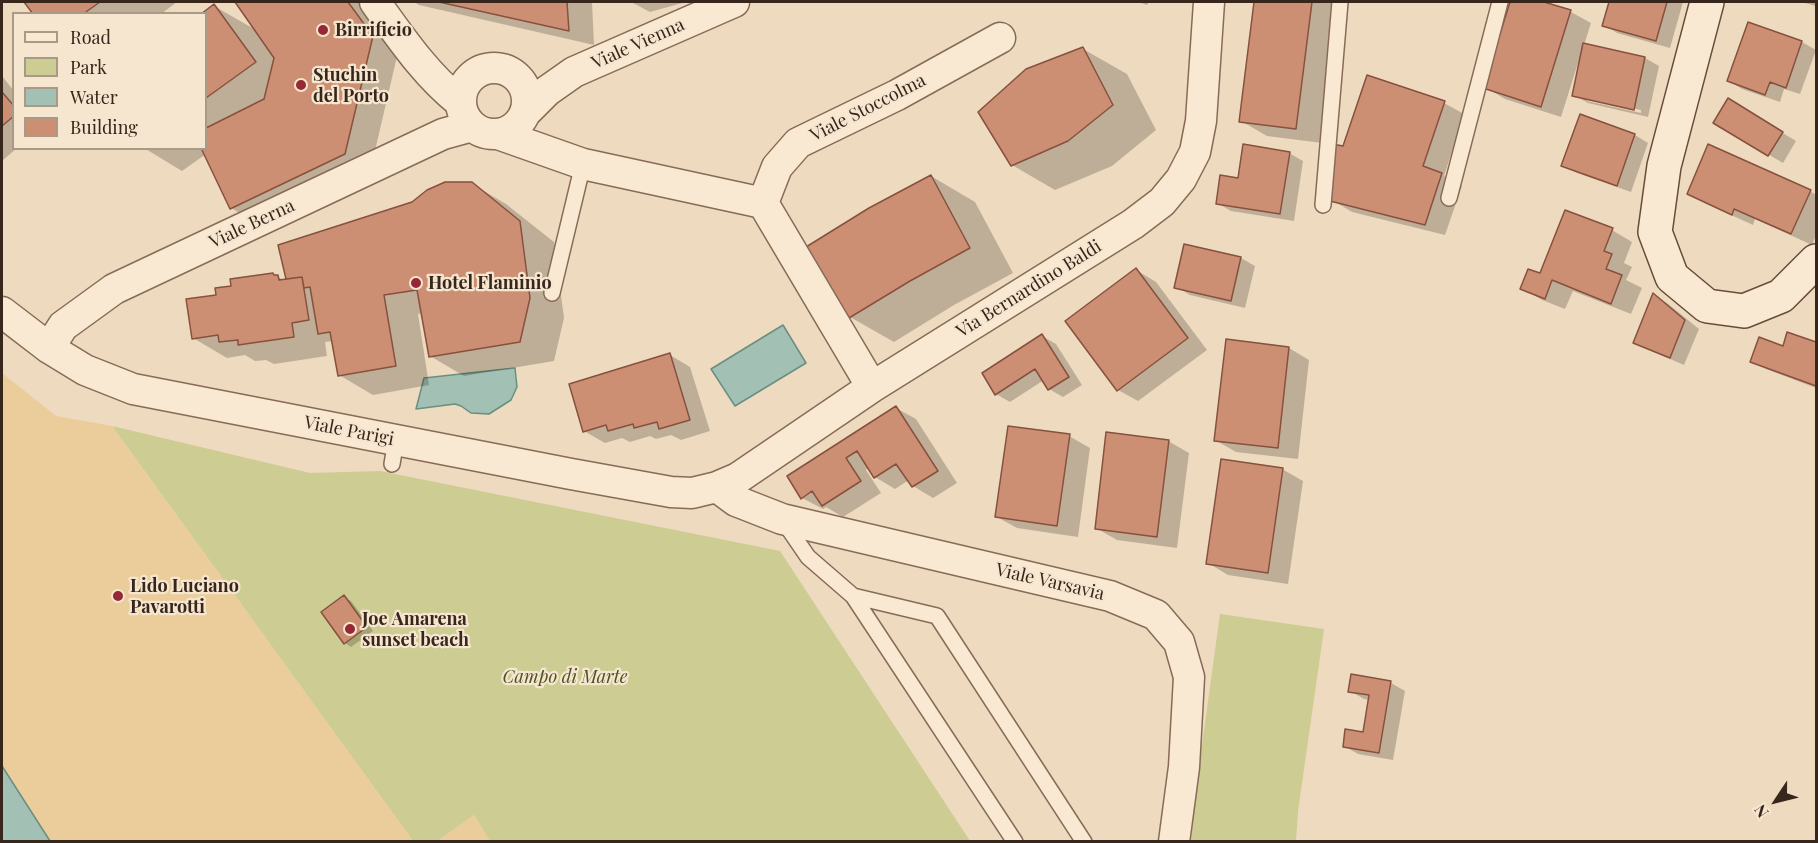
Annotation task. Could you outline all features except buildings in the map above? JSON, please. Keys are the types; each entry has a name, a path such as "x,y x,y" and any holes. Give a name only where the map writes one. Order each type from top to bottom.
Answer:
{"street":[{"path":"375,2 425,70 477,121 583,164 763,203 872,387"},
{"name":"Viale Vienna","path":"574,72 734,2"},
{"name":"Via Bernardino Baldi","path":"717,488 738,478 872,387 1133,224 1162,202 1181,179 1195,152 1201,120 1209,2"},
{"path":"1707,2 1664,166 1655,232 1672,277 1707,306 1744,311 1781,296 1816,261"},
{"name":"Viale Stoccolma","path":"763,203 777,167 798,143 897,95 1000,38"},
{"path":"477,121 461,91 466,81 474,74 495,67 542,75 574,72"},
{"path":"506,70 515,75 526,92 525,113"},
{"path":"477,121 514,127 547,92 574,72"},
{"name":"Viale Berna","path":"49,348 63,326 114,289 443,134 477,121"},
{"name":"Viale Parigi","path":"2,312 49,348 85,370 133,388 394,452 671,492 692,493 717,488"},
{"name":"Viale Varsavia","path":"717,488 736,501 782,519 1110,596 1156,615 1179,642 1189,677 1184,767 1174,842"}],"lane":[{"path":"1323,205 1340,2"},
{"path":"1449,198 1500,2"},
{"path":"552,293 583,164"},
{"path":"782,519 808,557 853,596 1015,842"},
{"path":"853,596 937,616 1084,842"}],"green space":[{"name":"Campo di Marte","path":"112,426 310,473 380,471 780,551 970,841 490,841 474,815 438,841 413,841"},
{"path":"1220,614 1324,629 1298,811 1296,841 1191,842 1195,796"}],"sand":[{"name":"Lido Luciano Pavarotti","path":"2,373 56,416 112,426 413,841 50,841 2,766"},
{"path":"474,815 490,841 438,841"}],"water":[{"path":"783,325 806,363 735,406 711,369"},
{"path":"515,368 517,387 511,400 489,414 471,413 455,404 416,409 424,378"},
{"path":"2,766 50,841 2,841"}],"place":[{"name":"Birrificio","path":"323,30"},
{"name":"Stuchin del Porto","path":"301,85"},
{"name":"Hotel Flaminio","path":"416,283"},
{"name":"Lido Luciano Pavarotti","path":"118,596"},
{"name":"Joe Amarena sunset beach","path":"350,629"}]}
